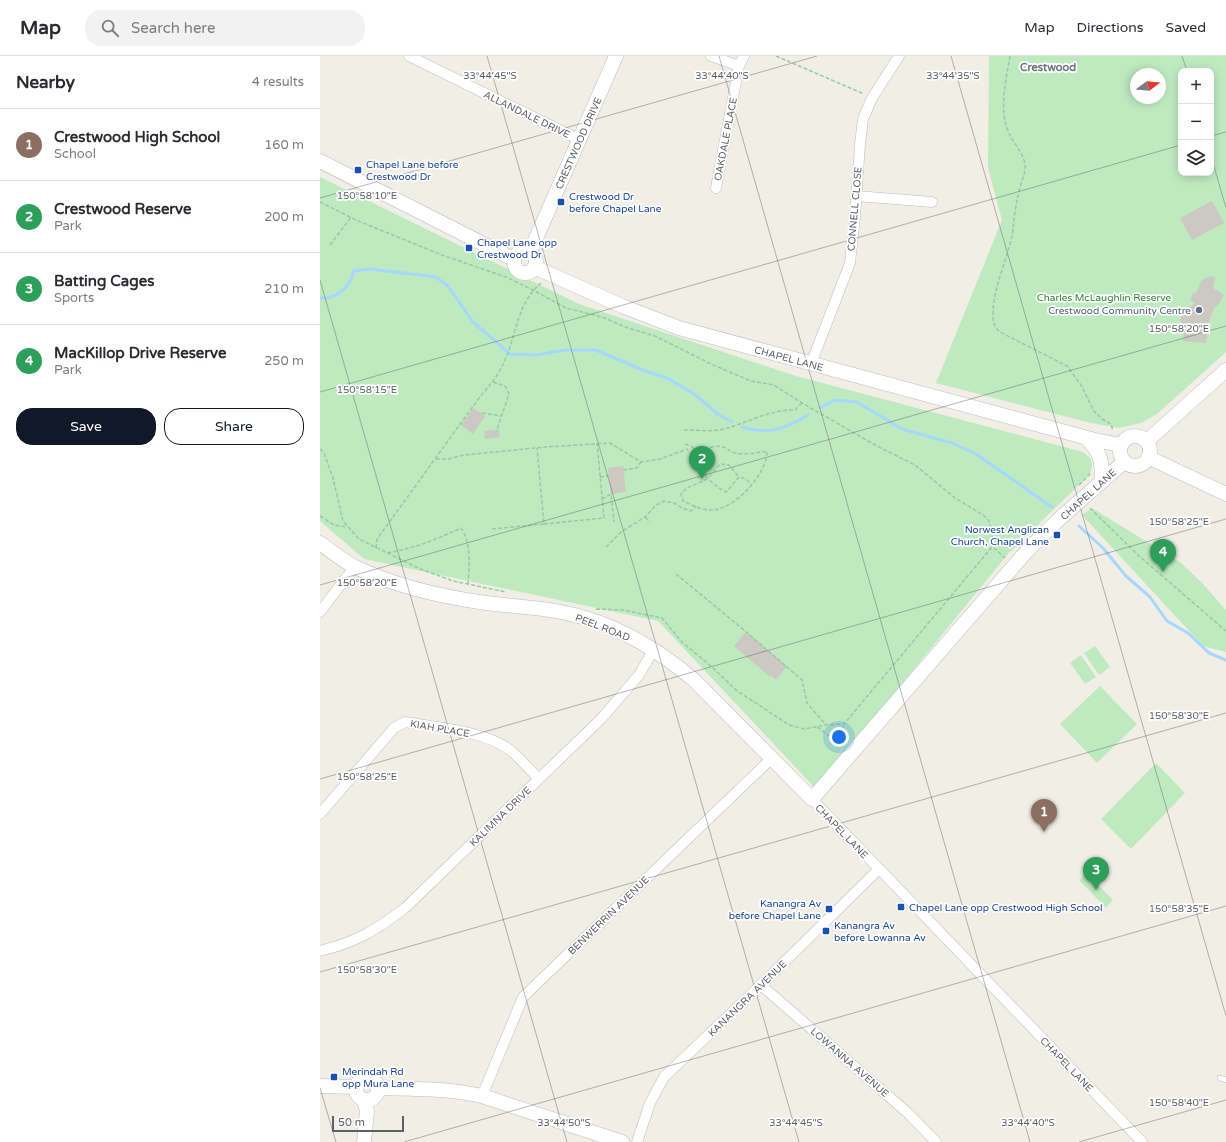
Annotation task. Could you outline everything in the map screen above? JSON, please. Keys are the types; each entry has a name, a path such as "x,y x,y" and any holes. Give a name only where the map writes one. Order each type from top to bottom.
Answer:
{"street":[{"name":"ALLANDALE DRIVE","path":"409,56 580,140"},
{"name":"CRESTWOOD DRIVE","path":"530,252 616,56"},
{"path":"710,56 739,66"},
{"name":"OAKDALE PLACE","path":"716,188 739,66 744,56"},
{"name":"CONNELL CLOSE","path":"811,364 850,264 863,119 872,98 899,56"},
{"path":"320,161 507,256 515,258"},
{"path":"856,196 932,202"},
{"path":"521,252 530,252 541,269 521,272 516,267 515,258 521,252"},
{"name":"CHAPEL LANE","path":"541,269 622,306 679,328 1086,438 1116,444"},
{"path":"1147,441 1226,370"},
{"path":"1133,436 1142,437 1150,446 1150,458 1145,463 1137,466 1128,465 1124,462 1116,444 1133,436"},
{"path":"1086,438 1098,453 1102,462 1102,481"},
{"path":"1150,458 1226,494"},
{"name":"CHAPEL LANE","path":"1124,462 1057,521 1014,566 812,799 1142,1142"},
{"name":"PEEL ROAD","path":"320,543 355,566 394,581 450,597 556,612 585,618 615,629 654,649 694,680 812,799"},
{"path":"320,612 355,566"},
{"name":"KALIMNA DRIVE","path":"320,951 343,945 366,935 405,908 538,778 601,719 639,675 654,649"},
{"name":"KIAH PLACE","path":"320,814 394,728 405,722 481,736 496,741 511,750 538,778"},
{"name":"BENWERRIN AVENUE","path":"482,1096 523,997 772,758"},
{"name":"KANANGRA AVENUE","path":"637,1142 650,1103 664,1077 762,985 879,869"},
{"name":"LOWANNA AVENUE","path":"762,985 909,1114 936,1142"},
{"path":"364,1100 370,1100 375,1097 378,1092 377,1084 374,1080 367,1078 361,1080 356,1087 358,1095 364,1100 367,1111 364,1142"},
{"path":"320,1086 356,1087"},
{"path":"378,1088 451,1090 467,1092 622,1142"}],"path":[{"path":"776,56 872,98"},
{"path":"1010,56 1005,85 1004,121 1010,137 1023,159 1025,171 1019,190 1010,243 998,285 993,311 994,324 996,329 1000,332 1067,366 1081,385 1094,411 1102,419 1111,424 1116,444"},
{"path":"320,202 351,218 442,255 506,277 566,308 602,317 628,328 655,336 751,381 774,385 802,403 877,446 915,465 955,498 983,514 989,522 993,547 844,724 842,731 836,740"},
{"path":"330,245 351,218"},
{"path":"376,548 377,539 479,398 493,382 506,358 523,307 533,290 542,283 541,269"},
{"path":"493,382 505,386 509,394 497,429"},
{"path":"684,430 723,429 775,412 788,409 795,410 802,403"},
{"path":"482,413 502,416"},
{"path":"492,529 604,518 597,443"},
{"path":"436,459 448,459 464,454 610,443 641,462 660,459 688,449"},
{"path":"685,444 691,446 700,454"},
{"path":"739,477 726,492 718,488 709,478 703,473 699,464 700,454 705,449 714,446 725,448 733,453 751,454 767,452 767,460 751,485 740,498 725,508 711,510 696,506 683,500 681,494 686,488 709,478 720,464 729,465 739,477 746,479 751,485"},
{"path":"537,448 544,524"},
{"path":"320,449 324,453 333,478 343,522 358,539 418,568 453,581 507,593"},
{"path":"623,470 636,468 641,462"},
{"path":"600,476 609,476"},
{"path":"602,500 611,494 614,522"},
{"path":"606,547 621,532 645,517 655,506 664,501 674,503 691,511 696,506"},
{"path":"1090,507 1138,555 1226,631"},
{"path":"320,516 334,526 348,527"},
{"path":"645,517 650,522"},
{"path":"387,553 419,546 446,536 461,528 466,534 468,548 468,585"},
{"path":"993,547 1014,566"},
{"path":"676,574 802,680 807,703 826,725"},
{"path":"594,609 623,610 662,618 682,642 736,690 789,725 804,729 817,728 826,725 844,724"},
{"path":"817,728 836,740 840,745 847,748"}],"green space":[{"name":"Charles McLaughlin Reserve","path":"989,56 1226,56 1226,352 1157,414 1141,423 1119,428 1091,423 936,383 1002,220 988,168"},
{"path":"320,177 579,304 796,376 1083,452 1090,458 1092,465 1090,474 1008,554 816,789 658,621 364,559 320,521"},
{"path":"1092,508 1180,562 1202,583 1226,610 1226,652 1203,646 1082,515"},
{"path":"1095,646 1110,667 1099,675 1084,653"},
{"path":"1081,655 1096,677 1085,684 1070,663"},
{"path":"1100,686 1137,724 1097,763 1060,724"},
{"path":"1156,763 1185,793 1131,849 1101,819"},
{"path":"1086,873 1113,900 1106,908 1079,880"}],"building":[{"path":"1212,201 1224,223 1192,240 1180,218"},
{"name":"Crestwood Community Centre","path":"1210,276 1215,277 1213,288 1224,295 1218,305 1215,306 1210,319 1206,343 1183,341 1184,330 1180,321 1182,313 1195,303 1190,300 1194,292 1196,293 1201,281"},
{"path":"473,408 485,416 473,434 461,425"},
{"path":"499,429 500,437 485,439 484,431"},
{"path":"623,466 626,492 611,494 608,468"},
{"path":"746,632 787,666 776,680 770,675 769,676 734,646"}],"waterway":[{"path":"320,298 331,297 341,291 348,285 354,271 370,269 436,277 448,286 473,322 510,354 536,355 565,350 596,350 645,371 667,378 693,393 719,415 732,422"},
{"path":"820,408 834,400 857,402 902,429 952,443 976,454 1052,507"},
{"path":"742,427 760,430 776,429 792,424 808,415"},
{"path":"1079,526 1103,548 1126,576 1150,597 1167,621 1188,633 1209,653 1226,660"}],"place":[{"name":"Chapel Lane before Crestwood Dr","path":"358,170"},
{"name":"Crestwood Dr before Chapel Lane","path":"561,202"},
{"name":"Chapel Lane opp Crestwood Dr","path":"469,248"},
{"name":"Crestwood Community Centre","path":"1199,310"},
{"name":"Crestwood Reserve","path":"702,479"},
{"name":"Norwest Anglican Church, Chapel Lane","path":"1057,535"},
{"name":"MacKillop Drive Reserve","path":"1163,572"},
{"name":"Crestwood High School","path":"1044,832"},
{"name":"Batting Cages","path":"1096,890"},
{"name":"Chapel Lane opp Crestwood High School","path":"901,907"},
{"name":"Kanangra Av before Chapel Lane","path":"829,909"},
{"name":"Kanangra Av before Lowanna Av","path":"826,931"},
{"name":"Merindah Rd opp Mura Lane","path":"334,1077"}],"district":[{"name":"Crestwood","path":"1048,67"}]}
